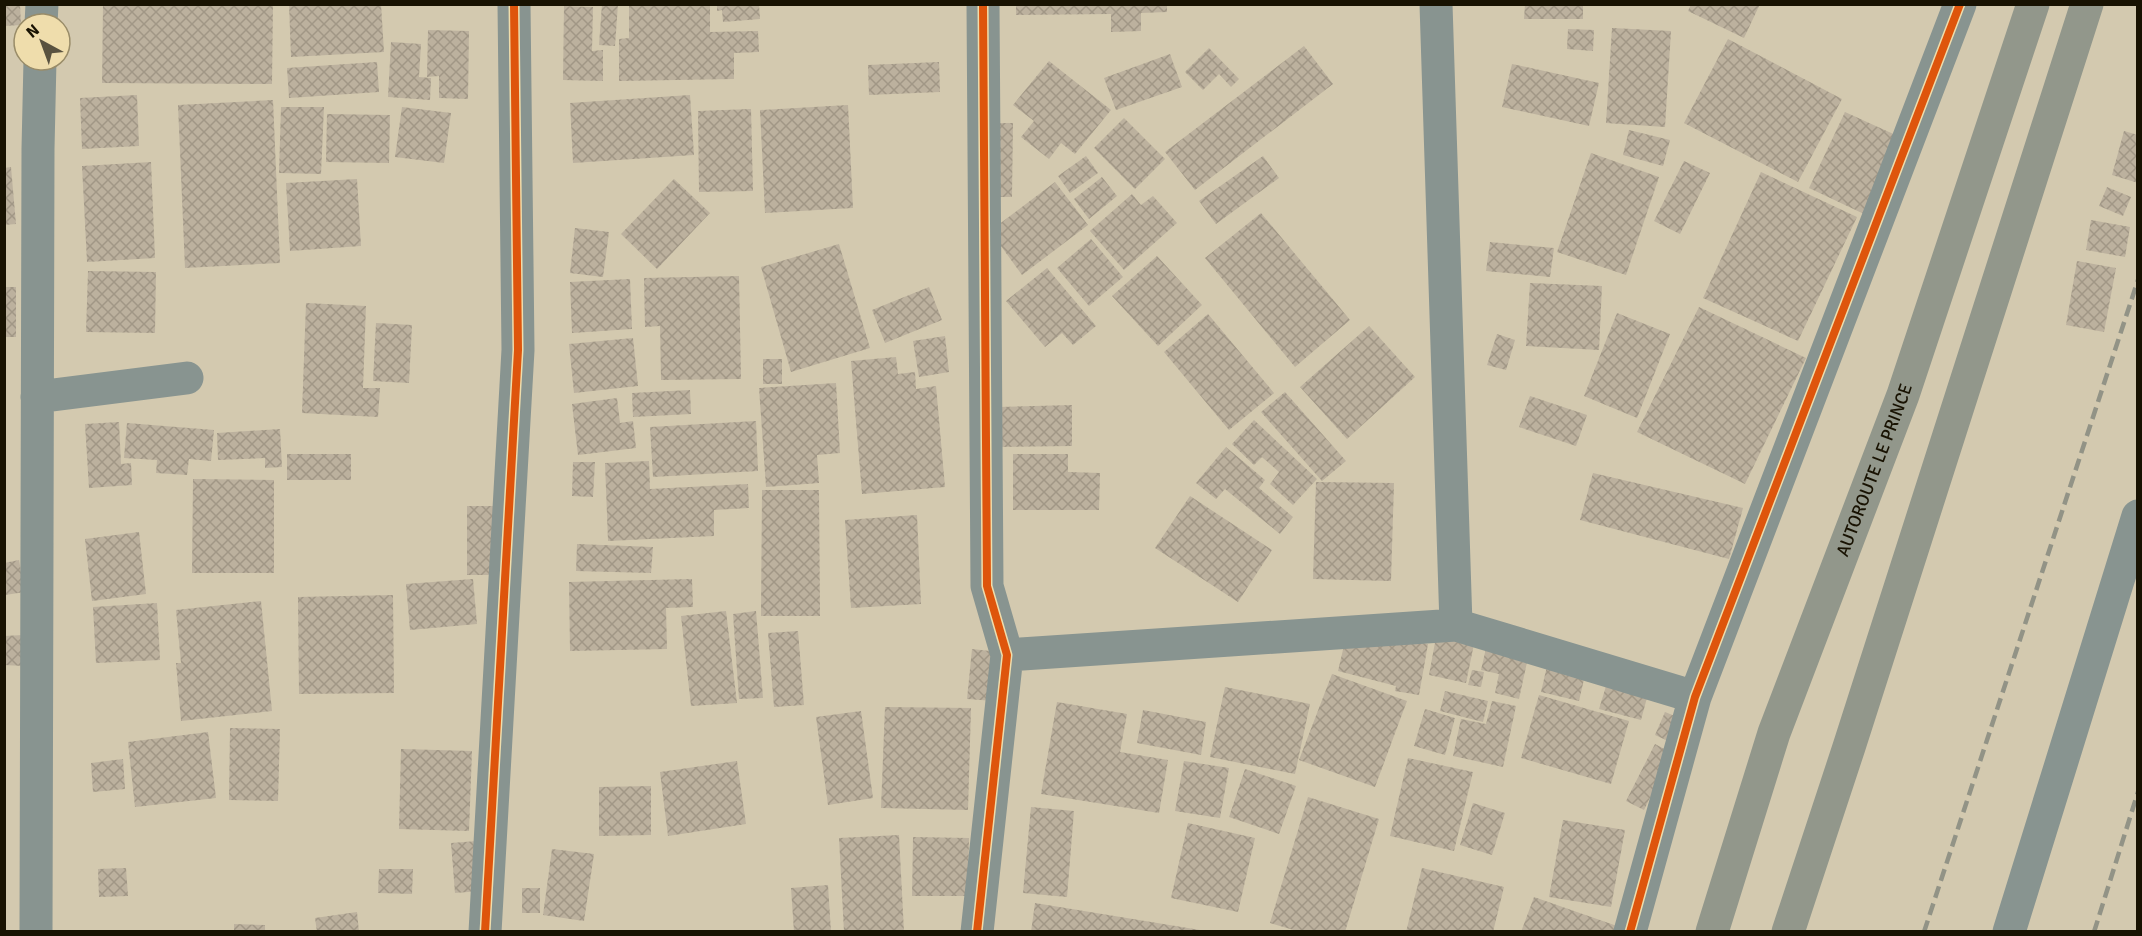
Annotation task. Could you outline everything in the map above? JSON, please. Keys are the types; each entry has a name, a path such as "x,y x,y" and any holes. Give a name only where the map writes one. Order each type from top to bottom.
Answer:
{"main road":[{"name":"AUTOROUTE LE PRINCE","path":"1712,932 1774,733 1904,395 2033,4"},
{"path":"1788,932 2087,4"}],"street":[{"path":"485,932 518,350 514,4"},
{"path":"977,932 1007,656 987,586 983,4"},
{"path":"1436,4 1456,625"},
{"path":"1630,932 1695,697 1960,4"},
{"path":"36,932 40,72"},
{"path":"37,397 187,378"},
{"path":"2009,932 2138,516"},
{"path":"1007,656 1456,625 1695,697"}],"building":[{"path":"4,4 20,4 20,12 12,12 12,26 4,26"},
{"path":"103,4 273,4 272,84 102,83"},
{"path":"289,4 381,4 384,52 291,57"},
{"path":"602,4 618,4 615,46 599,45"},
{"path":"629,4 710,4 710,32 758,31 759,52 734,53 734,79 619,81 619,39 629,38"},
{"path":"717,4 759,4 760,19 723,22 722,10 717,11"},
{"path":"1525,4 1583,4 1583,19 1524,19"},
{"path":"1691,4 1760,4 1744,38 1688,11"},
{"path":"1016,5 1167,5 1167,12 1141,13 1141,31 1111,32 1111,14 1016,15"},
{"path":"564,6 593,7 592,51 603,50 603,81 563,80"},
{"path":"1612,28 1671,31 1665,127 1606,123"},
{"path":"1568,29 1594,30 1593,51 1567,49"},
{"path":"428,30 469,31 468,99 439,98 439,76 427,77"},
{"path":"1728,39 1842,99 1798,182 1684,123"},
{"path":"391,42 421,44 419,77 431,78 430,100 388,97"},
{"path":"1304,46 1333,84 1195,190 1165,152"},
{"path":"1209,48 1239,79 1231,87 1219,74 1203,90 1185,72"},
{"path":"1170,54 1182,87 1116,110 1104,78"},
{"path":"1049,61 1111,110 1075,154 1061,143 1049,159 1021,137 1034,121 1013,105"},
{"path":"377,62 379,92 289,98 287,68"},
{"path":"939,62 940,92 869,95 868,65"},
{"path":"1512,64 1599,83 1589,126 1502,107"},
{"path":"137,95 139,146 82,149 80,98"},
{"path":"690,95 694,155 573,163 570,103"},
{"path":"273,100 280,263 185,268 178,105"},
{"path":"848,105 853,208 765,213 760,110"},
{"path":"281,107 324,107 321,174 279,173"},
{"path":"402,107 451,113 444,163 395,157"},
{"path":"751,109 753,191 699,192 698,111"},
{"path":"1845,112 1900,137 1864,214 1809,188"},
{"path":"327,114 390,115 389,163 326,162"},
{"path":"1124,118 1165,159 1135,189 1094,148"},
{"path":"990,123 1013,123 1012,197 990,197"},
{"path":"1629,130 1670,140 1663,166 1623,155"},
{"path":"2124,131 2138,135 2138,183 2112,175"},
{"path":"1591,153 1659,177 1626,275 1557,252"},
{"path":"1086,156 1098,173 1070,193 1058,176"},
{"path":"1263,156 1279,178 1216,224 1199,201"},
{"path":"1684,161 1710,173 1680,234 1654,221"},
{"path":"151,162 155,258 87,262 82,166"},
{"path":"11,167 16,224 4,225 4,168"},
{"path":"1761,172 1857,217 1798,341 1703,298"},
{"path":"1102,177 1117,196 1089,219 1074,199"},
{"path":"357,179 361,246 290,251 286,183"},
{"path":"674,179 710,213 657,269 621,234"},
{"path":"1055,182 1088,225 1022,275 990,231"},
{"path":"2107,187 2131,197 2123,216 2099,206"},
{"path":"1132,194 1141,205 1153,196 1177,223 1124,270 1090,231"},
{"path":"1261,213 1350,320 1295,367 1205,258"},
{"path":"2091,220 2130,227 2125,257 2086,250"},
{"path":"575,228 609,232 603,277 570,273"},
{"path":"1091,239 1123,277 1089,306 1057,268"},
{"path":"1490,242 1554,248 1550,277 1486,271"},
{"path":"839,244 870,348 791,372 761,267"},
{"path":"1157,256 1202,305 1158,346 1112,296"},
{"path":"2077,261 2116,268 2104,332 2066,325"},
{"path":"1047,268 1096,326 1073,345 1062,333 1045,347 1006,301"},
{"path":"88,271 156,272 155,333 86,332"},
{"path":"739,276 741,379 661,380 660,326 645,327 644,278"},
{"path":"630,279 632,329 572,333 570,282"},
{"path":"1530,283 1602,286 1599,350 1526,346"},
{"path":"4,287 16,287 16,337 4,337"},
{"path":"929,287 942,320 885,343 872,310"},
{"path":"306,303 366,306 363,388 380,388 378,417 302,413"},
{"path":"1699,307 1806,358 1745,484 1637,432"},
{"path":"1617,313 1670,334 1637,418 1584,396"},
{"path":"1208,314 1274,393 1229,430 1164,352"},
{"path":"376,323 412,325 409,383 373,381"},
{"path":"1369,326 1415,377 1347,439 1300,387"},
{"path":"1497,334 1515,340 1506,370 1487,365"},
{"path":"945,336 949,372 919,377 913,341"},
{"path":"633,338 638,386 574,393 569,344"},
{"path":"896,357 898,374 915,372 916,389 936,386 945,487 862,494 851,361"},
{"path":"763,359 782,359 782,384 763,384"},
{"path":"836,383 840,453 817,455 819,483 766,487 759,388"},
{"path":"690,390 691,414 633,417 632,393"},
{"path":"1285,392 1346,461 1322,481 1261,412"},
{"path":"1530,396 1587,415 1576,446 1519,427"},
{"path":"617,398 620,423 633,421 636,448 578,455 572,404"},
{"path":"1072,405 1072,446 999,447 999,407"},
{"path":"1254,420 1317,479 1293,505 1270,484 1279,472 1262,457 1254,465 1232,444"},
{"path":"756,421 758,471 653,477 650,427"},
{"path":"119,422 121,464 131,463 132,485 89,488 85,424"},
{"path":"127,423 214,430 211,461 189,459 187,475 156,473 157,460 124,458"},
{"path":"280,429 282,467 265,468 265,458 218,460 217,433"},
{"path":"1226,447 1265,480 1259,488 1293,517 1280,534 1225,489 1216,499 1196,483"},
{"path":"287,454 351,454 351,480 287,480"},
{"path":"1013,454 1068,454 1068,472 1100,473 1099,510 1013,510"},
{"path":"649,461 650,489 748,484 749,508 714,510 714,536 608,541 605,463"},
{"path":"573,462 595,462 593,497 572,496"},
{"path":"1593,473 1743,508 1729,559 1580,520"},
{"path":"193,479 274,480 274,573 192,573"},
{"path":"1316,482 1394,483 1391,581 1313,579"},
{"path":"762,490 819,490 820,616 761,616"},
{"path":"1190,496 1272,550 1238,602 1155,548"},
{"path":"467,506 500,506 500,575 467,575"},
{"path":"917,515 921,604 851,608 845,520"},
{"path":"139,532 146,594 92,601 85,539"},
{"path":"577,544 653,547 651,573 576,571"},
{"path":"19,560 25,592 5,595 4,563"},
{"path":"473,579 477,624 410,630 406,584"},
{"path":"692,579 693,607 666,608 667,649 570,651 569,582"},
{"path":"393,595 394,693 299,694 298,597"},
{"path":"261,601 272,711 181,721 176,663 181,663 176,610"},
{"path":"157,603 160,660 96,663 93,607"},
{"path":"726,611 737,703 691,706 681,616"},
{"path":"756,611 763,698 739,699 733,614"},
{"path":"798,631 804,705 774,707 768,633"},
{"path":"1367,633 1428,644 1419,695 1395,691 1396,686 1338,671 1346,637"},
{"path":"23,635 23,666 4,665 4,636"},
{"path":"1436,637 1474,644 1466,683 1429,675"},
{"path":"1487,644 1529,653 1519,699 1495,693 1499,674 1481,670"},
{"path":"972,649 999,652 994,701 967,699"},
{"path":"1547,666 1585,675 1579,701 1541,692"},
{"path":"1472,670 1484,672 1481,687 1468,685"},
{"path":"1332,674 1407,701 1375,787 1299,760"},
{"path":"1607,683 1648,694 1641,720 1599,709"},
{"path":"1225,687 1310,704 1295,774 1210,757"},
{"path":"1445,691 1488,701 1483,722 1440,711"},
{"path":"1539,695 1629,721 1611,784 1521,758"},
{"path":"1492,701 1516,706 1503,767 1453,756 1461,719 1486,724"},
{"path":"1057,702 1127,714 1120,752 1168,760 1159,813 1041,794"},
{"path":"885,707 971,708 968,810 881,808"},
{"path":"1425,709 1455,718 1445,755 1414,746"},
{"path":"1143,710 1206,722 1201,755 1137,743"},
{"path":"861,711 873,798 828,805 816,717"},
{"path":"1665,712 1690,722 1679,746 1655,735"},
{"path":"230,728 280,729 278,801 229,800"},
{"path":"208,732 216,798 135,807 128,742"},
{"path":"1655,744 1672,753 1644,810 1626,801"},
{"path":"401,749 472,751 469,831 399,829"},
{"path":"1408,758 1473,772 1454,851 1390,836"},
{"path":"123,759 125,789 93,792 91,763"},
{"path":"737,761 746,824 668,836 660,772"},
{"path":"1184,761 1229,768 1220,818 1175,811"},
{"path":"1245,769 1296,786 1279,834 1229,817"},
{"path":"651,786 651,835 599,836 599,787"},
{"path":"1308,797 1379,819 1345,932 1300,932 1270,923"},
{"path":"1473,803 1505,813 1492,855 1460,845"},
{"path":"1031,807 1074,811 1067,897 1023,893"},
{"path":"1563,820 1625,830 1611,907 1549,897"},
{"path":"1188,823 1255,838 1238,912 1171,898"},
{"path":"899,835 904,932 844,932 839,838"},
{"path":"913,837 969,838 968,896 912,896"},
{"path":"477,841 481,891 455,893 451,843"},
{"path":"552,849 594,854 584,921 543,915"},
{"path":"126,868 128,896 99,897 98,869"},
{"path":"1422,868 1504,887 1493,932 1406,932"},
{"path":"379,869 413,869 412,894 378,893"},
{"path":"828,885 831,932 794,932 791,888"},
{"path":"522,888 540,888 540,913 522,913"},
{"path":"1534,897 1617,926 1615,932 1521,932"},
{"path":"1035,903 1200,930 1200,932 1031,932"},
{"path":"357,912 359,932 317,932 315,918"},
{"path":"234,924 265,925 265,932 234,932"}],"railway":[{"path":"1924,932 2138,280"},
{"path":"2094,932 2138,792"}],"cycle path":[{"path":"485,932 518,350 514,4"},
{"path":"977,932 1007,655 987,586 983,4"},
{"path":"1630,932 1695,697 1960,4"}]}
